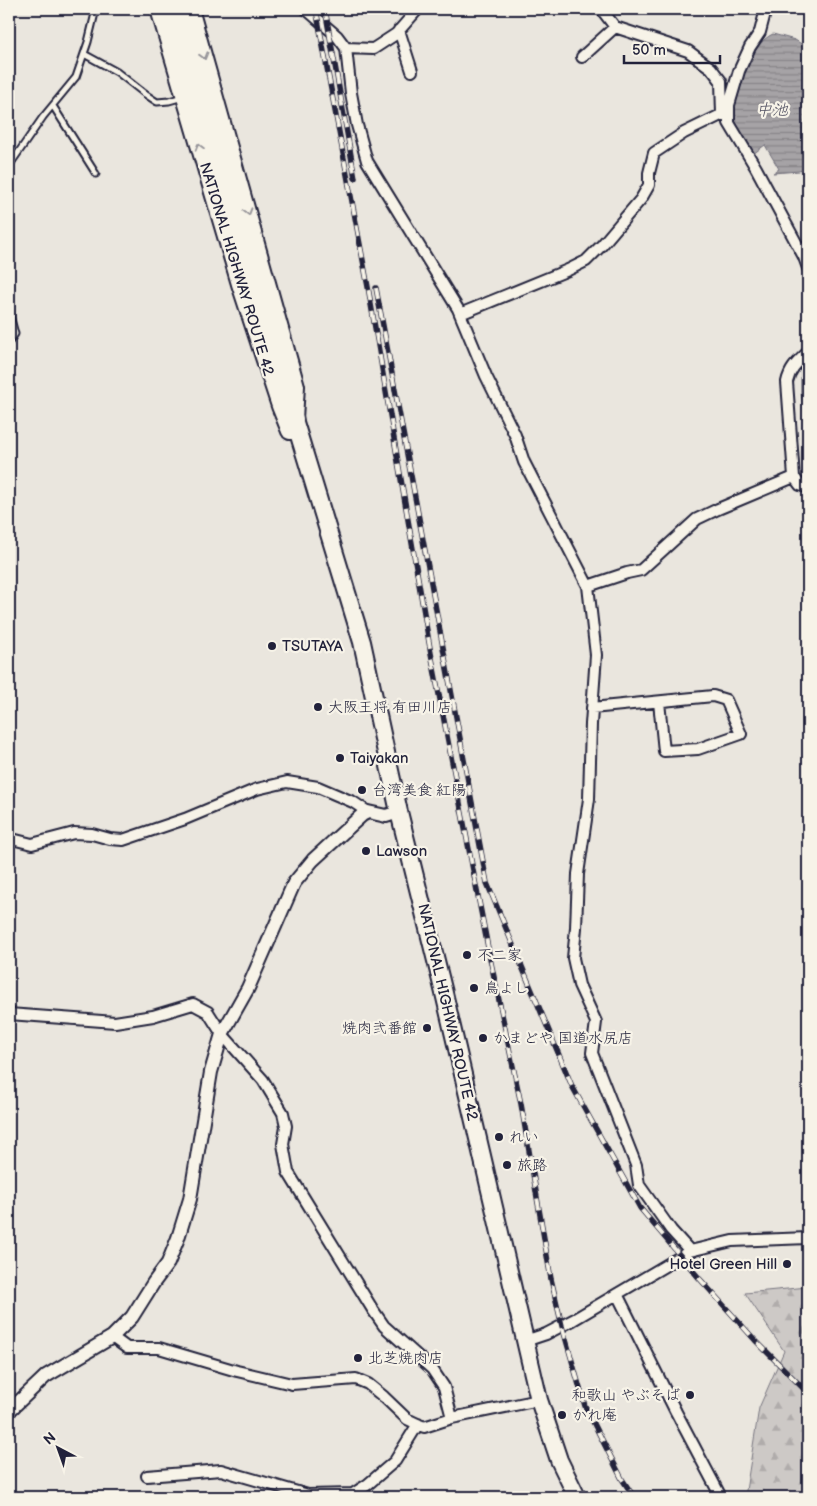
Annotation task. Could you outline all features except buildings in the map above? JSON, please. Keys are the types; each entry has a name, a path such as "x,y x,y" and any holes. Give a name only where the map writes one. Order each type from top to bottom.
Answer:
{"highway":[{"name":"NATIONAL HIGHWAY ROUTE 42","path":"159,9 190,91 240,284 277,396 327,524"},
{"path":"174,9 190,91 294,420"},
{"name":"NATIONAL HIGHWAY ROUTE 42","path":"190,9 296,386 294,420 362,642 399,812 539,1400 559,1460 577,1497"}],"street":[{"path":"306,9 337,36 346,48 350,93 356,125 367,161 460,314 486,376 515,435 524,462 588,586 596,655 592,708 590,799 578,874 576,928 572,958 579,985 596,1022 592,1053 636,1165 640,1185 671,1230 690,1251"},
{"path":"346,48 373,49 399,30 418,9"},
{"path":"603,9 615,27 688,51 711,68 721,81 729,123 756,168 804,257 808,268"},
{"path":"460,314 586,261 607,240 641,199 649,186 649,173 654,153 684,133 726,112 739,71 750,47 760,32 766,9"},
{"path":"582,57 615,27"},
{"path":"399,30 412,71"},
{"path":"808,352 795,364 787,382 794,477 800,485 808,489"},
{"path":"588,586 641,570 697,519 718,508 794,477"},
{"path":"592,708 712,696 726,700 741,734 698,749 664,751 659,702"},
{"path":"10,840 32,844 74,833 92,834 110,840 123,840 185,819 257,789 287,782 318,787 353,802 368,812 386,816 399,812"},
{"path":"9,1410 46,1376 112,1337 132,1317 168,1263 190,1199 211,1072 222,1034 248,988 294,883 313,860 362,815 368,812"},
{"path":"9,1014 115,1022 153,1016 193,1004 208,1012 222,1034 263,1080 283,1113 286,1126 283,1144 288,1172 300,1193 378,1318 384,1326 432,1369 444,1387 452,1418"},
{"path":"525,1341 546,1334 690,1251 732,1241 808,1238"},
{"path":"617,1294 721,1497"},
{"path":"112,1337 127,1348 159,1348 237,1371 292,1384 356,1380 368,1384 407,1419 424,1426 452,1418 539,1400"},
{"path":"147,1476 221,1470 308,1494 353,1494 367,1485 395,1461 418,1424"}],"lane":[{"path":"9,166 43,117 76,77 96,9"},
{"path":"84,54 117,72 157,102 169,102 190,91"},
{"path":"53,106 96,174"},
{"path":"9,312 15,334 9,342"}],"green space":[{"path":"808,1287 808,1497 745,1497 759,1408 784,1351 745,1293"}],"water":[{"name":"中池","path":"773,34 795,40 808,48 808,168 799,171 773,173 779,169 765,145 753,154 741,136 735,115 737,94 745,70 758,47"},
{"path":"808,356 808,432 801,393 801,363"}],"railway":[{"path":"316,9 368,287 430,648 490,958 521,1104 551,1279 562,1326 585,1406 622,1479 634,1497"},
{"path":"325,9 355,178"},
{"path":"376,288 487,883 572,1086 640,1208 755,1340 808,1393"}],"place":[{"name":"TSUTAYA","path":"272,646"},
{"name":"大阪王将 有田川店","path":"318,707"},
{"name":"Taiyakan","path":"340,758"},
{"name":"台湾美食 紅陽","path":"362,790"},
{"name":"Lawson","path":"366,851"},
{"name":"不二家","path":"467,955"},
{"name":"鳥よし","path":"474,988"},
{"name":"焼肉弐番館","path":"427,1028"},
{"name":"かまどや 国道水尻店","path":"483,1038"},
{"name":"れい","path":"499,1137"},
{"name":"旅路","path":"507,1165"},
{"name":"Hotel Green Hill","path":"787,1264"},
{"name":"北芝焼肉店","path":"358,1358"},
{"name":"和歌山 やぶそば","path":"690,1395"},
{"name":"かれ庵","path":"562,1415"}]}
